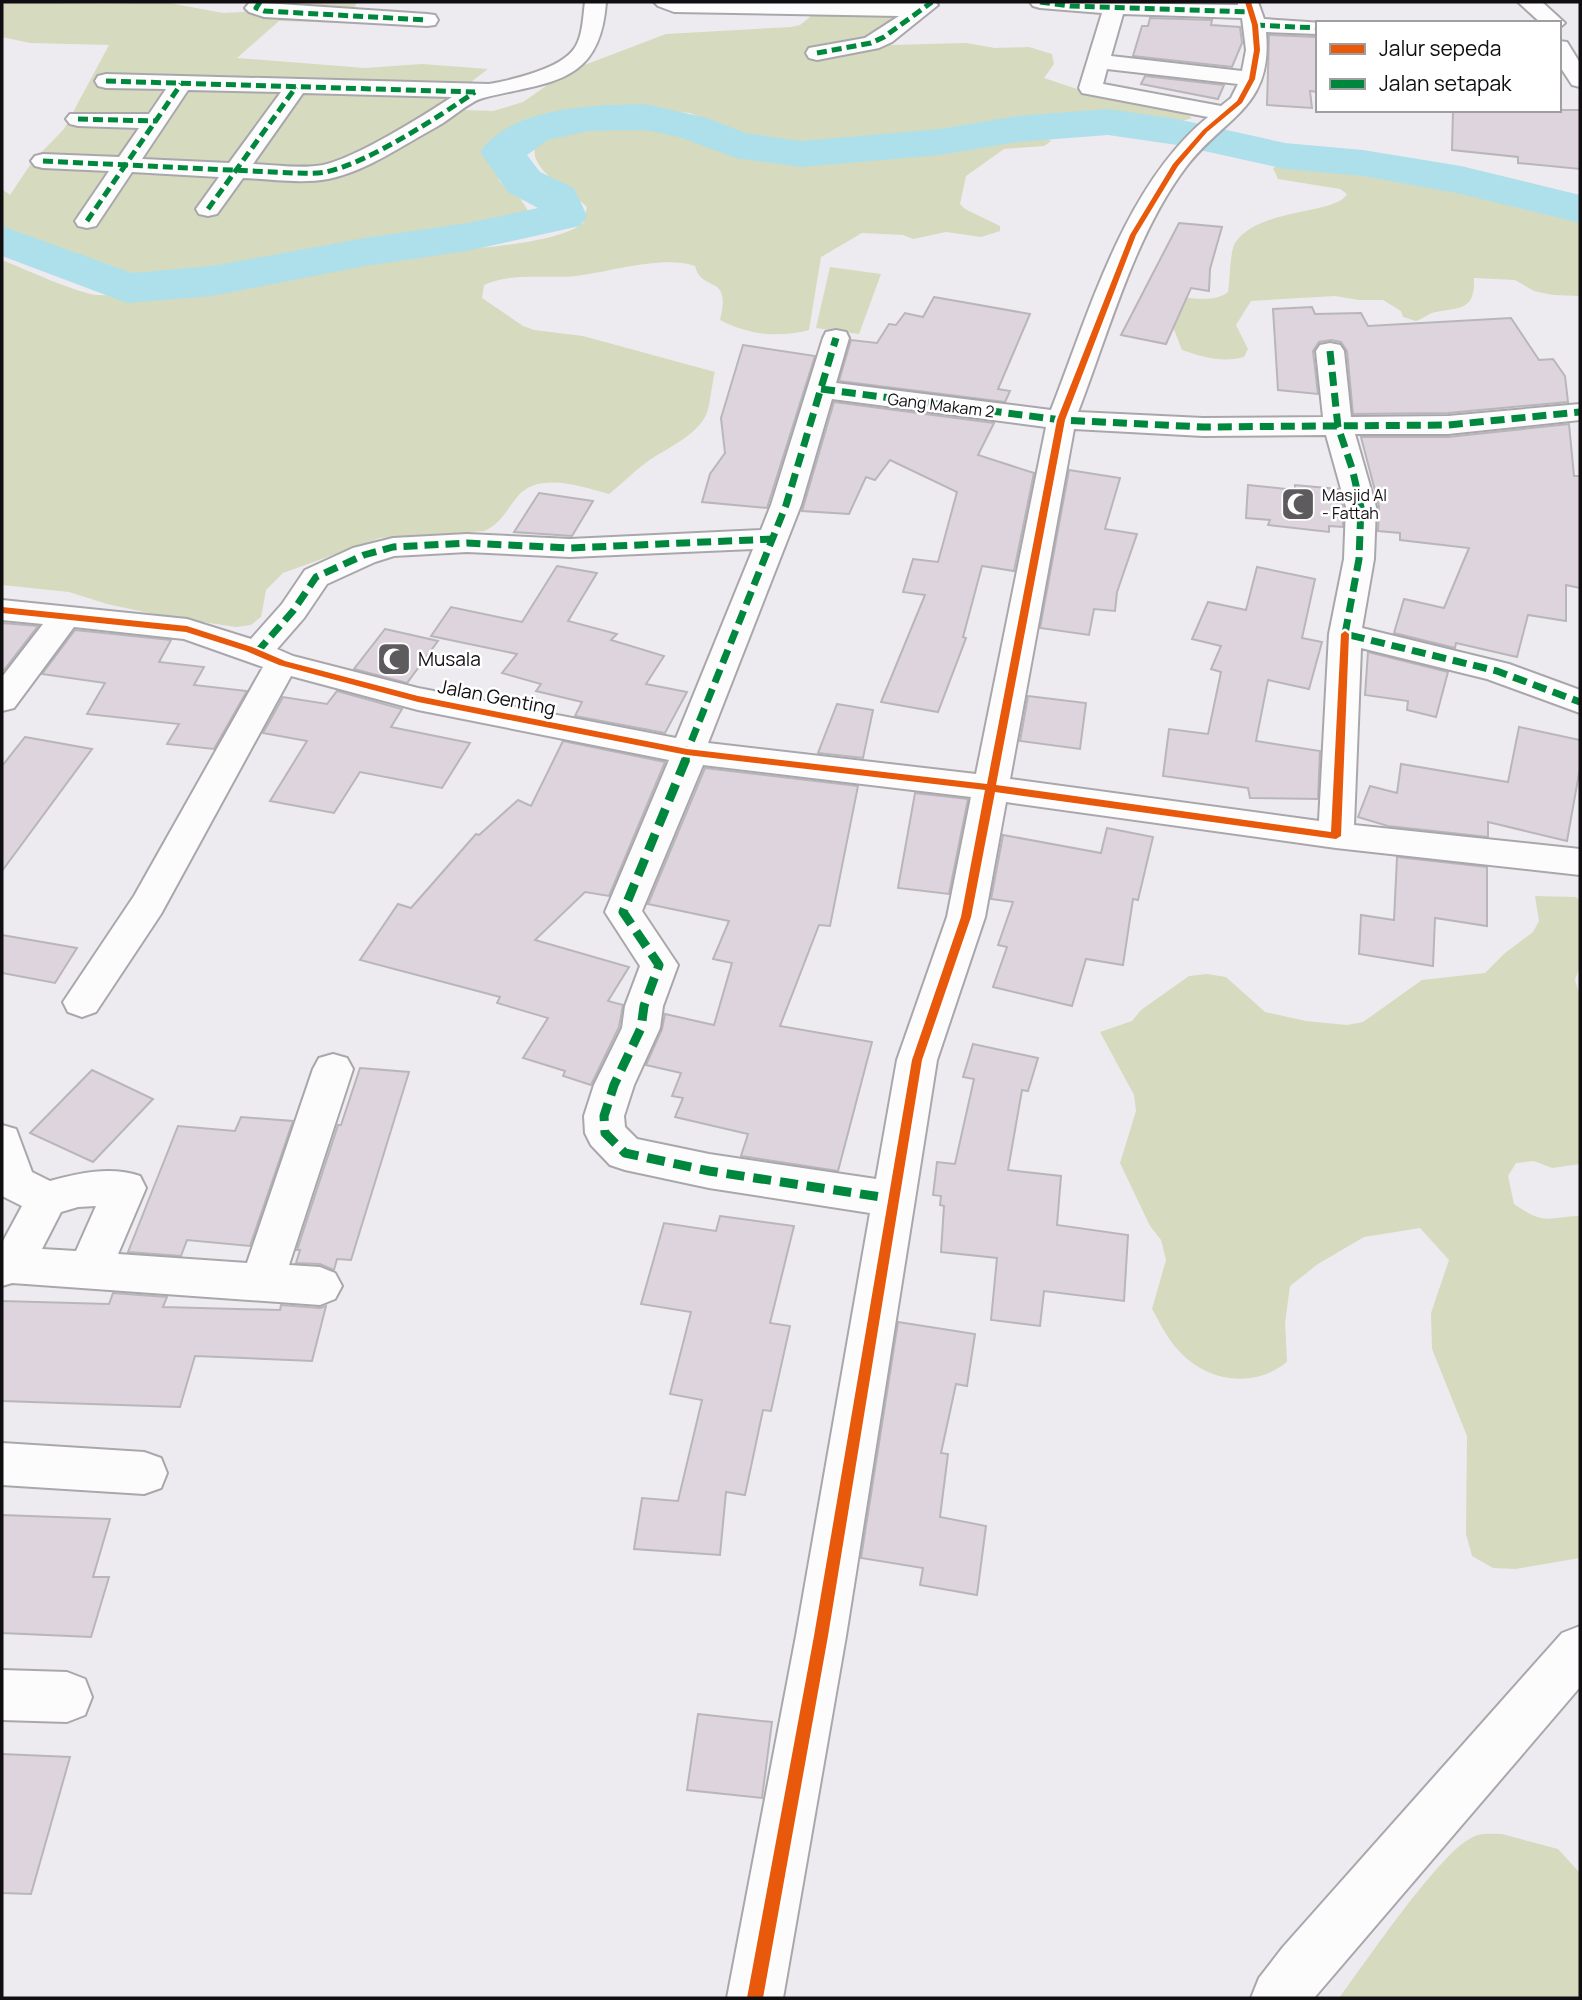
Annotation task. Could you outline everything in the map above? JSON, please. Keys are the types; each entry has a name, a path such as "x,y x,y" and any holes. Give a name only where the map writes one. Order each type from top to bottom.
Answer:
{"street":[{"path":"260,2 256,8 271,12 427,20"},
{"path":"106,80 475,92 523,82 568,64 580,55 586,44 595,2"},
{"path":"665,2 674,6 926,6"},
{"path":"1040,2 1252,13 1316,28"},
{"path":"1529,2 1552,21"},
{"path":"817,53 872,43 926,6"},
{"path":"1115,7 1090,88 1227,114"},
{"path":"755,1998 821,1636 917,1060 966,917 1061,420 1133,235 1197,139 1240,102 1252,79 1257,51 1252,13"},
{"path":"1561,50 1580,80"},
{"path":"1099,61 1252,79"},
{"path":"87,221 181,84"},
{"path":"208,209 296,87"},
{"path":"43,161 293,173 338,169 436,118 475,92"},
{"path":"1561,92 1580,92"},
{"path":"78,119 157,121"},
{"path":"836,338 786,506 687,752 686,766 623,912 659,965 644,1006 641,1028 614,1085 604,1116 605,1133 625,1153 709,1171 894,1199"},
{"path":"1330,351 1338,427 1361,507 1359,558 1345,634 1336,836"},
{"name":"Gang Makam 2","path":"821,389 1061,420 1203,427 1448,425 1580,412"},
{"path":"82,1002 148,905 293,611 316,577 364,555 393,547 467,542 570,548 773,539"},
{"name":"Jalan Genting","path":"2,610 187,629 269,658 418,699 687,752 992,788 1336,836 1580,862"},
{"path":"2,700 66,616"},
{"path":"1345,634 1497,671 1580,702"},
{"path":"262,1282 333,1069"},
{"path":"2,1141 15,1183 47,1199 78,1190 125,1188 89,1271"},
{"path":"47,1199 7,1267 320,1286"},
{"path":"2,1464 144,1473"},
{"path":"1279,1998 1303,1967 1580,1650"},
{"path":"2,1695 67,1697"}],"green space":[{"path":"2,2 164,2 223,13 243,12 255,2 357,2 348,23 279,21 237,58 365,68 422,64 488,69 436,109 493,111 523,102 566,72 666,34 791,27 800,25 810,17 795,5 655,2 906,2 901,14 878,28 891,45 966,43 995,48 1029,47 1052,54 1054,64 1044,78 1083,91 1182,109 1192,118 1176,123 1072,118 909,138 797,147 751,144 732,131 690,113 625,108 559,114 517,131 491,161 500,182 520,198 532,217 523,221 213,272 145,278 122,275 80,263 57,248 2,229 2,189 10,195 32,162 64,129 109,45 30,43 2,37"},
{"path":"599,127 664,130 755,153 810,159 904,153 1029,133 1040,133 1051,141 1044,146 1004,149 966,176 960,204 1000,226 1000,231 981,237 946,232 913,239 903,235 862,233 821,257 809,330 764,334 720,320 723,305 719,289 704,280 695,266 682,263 652,263 576,276 518,277 484,285 482,298 523,326 534,330 583,336 715,372 707,412 696,429 645,463 609,494 562,483 537,484 527,488 499,520 484,531 380,538 283,573 266,590 261,617 251,625 236,627 163,616 107,604 69,592 2,585 2,260 89,294 138,295 218,287 418,254 529,242 570,231 583,223 587,207 553,180 538,164 535,147 557,135"},
{"path":"1288,161 1436,183 1506,197 1531,203 1551,212 1580,217 1580,296 1534,291 1515,280 1474,278 1472,296 1465,305 1433,313 1416,321 1403,317 1401,311 1383,300 1335,296 1251,301 1236,325 1248,349 1244,357 1220,359 1182,350 1171,322 1184,298 1212,298 1228,292 1233,247 1246,231 1278,217 1340,201 1347,194 1340,189 1278,179 1273,168"},
{"path":"830,267 881,274 859,334 816,328"},
{"path":"1535,896 1576,897 1580,901 1580,966 1575,980 1580,996 1580,1164 1552,1168 1534,1161 1516,1163 1508,1176 1514,1204 1525,1211 1546,1219 1580,1216 1580,1558 1515,1569 1493,1568 1472,1556 1466,1534 1467,1436 1432,1349 1431,1313 1449,1260 1420,1228 1364,1237 1318,1264 1290,1286 1285,1323 1287,1362 1261,1376 1232,1378 1204,1370 1191,1362 1171,1342 1152,1309 1166,1260 1161,1240 1150,1226 1120,1163 1136,1111 1134,1095 1100,1032 1132,1021 1141,1010 1189,976 1207,974 1226,977 1265,1012 1306,1021 1347,1025 1363,1022 1422,980 1485,973 1505,953 1533,932 1539,921"},
{"path":"1502,1834 1558,1849 1580,1873 1580,1998 1339,1998 1404,1909 1443,1862 1475,1836"}],"building":[{"path":"1150,18 1212,20 1211,25 1240,27 1242,43 1232,67 1133,56 1142,26 1148,26"},
{"path":"1269,35 1316,37 1316,92 1310,91 1312,108 1267,105"},
{"path":"1145,76 1224,85 1218,99 1141,84"},
{"path":"1580,110 1580,169 1518,163 1518,157 1452,150 1453,112"},
{"path":"1179,223 1222,227 1210,269 1209,291 1191,288 1166,344 1121,335"},
{"path":"934,297 1030,314 998,389 1010,391 1005,402 839,381 851,340 877,343 889,324 896,325 905,313 923,317"},
{"path":"1312,307 1315,314 1361,313 1368,326 1511,318 1539,360 1553,359 1565,376 1568,402 1448,413 1353,414 1347,351 1341,342 1331,340 1319,342 1313,351 1318,394 1278,390 1273,309"},
{"path":"743,345 815,356 767,508 702,502 710,474 725,453 721,418"},
{"path":"834,402 994,423 978,455 1034,473 1014,571 982,566 963,637 966,638 938,712 881,702 925,595 903,592 913,559 938,562 957,492 890,460 875,480 866,477 849,514 802,511"},
{"path":"1569,424 1574,476 1580,476 1580,588 1566,585 1566,621 1528,615 1517,657 1456,643 1455,648 1394,633 1404,599 1444,608 1469,548 1400,540 1400,533 1378,531 1379,506 1361,437 1448,437"},
{"path":"1069,470 1120,478 1105,529 1137,534 1117,592 1115,611 1094,609 1089,635 1040,628"},
{"name":"Masjid Al - Fattah","path":"1248,485 1295,490 1295,485 1338,489 1343,507 1343,527 1329,526 1329,532 1268,525 1270,520 1246,518"},
{"path":"539,493 593,501 572,536 514,532"},
{"path":"557,566 597,573 568,621 617,634 611,640 664,656 646,684 687,692 665,733 575,716 582,702 536,691 541,684 502,673 517,654 431,636 451,607 522,622"},
{"path":"1257,567 1315,579 1302,638 1322,642 1309,689 1268,680 1256,741 1320,751 1318,799 1250,798 1248,788 1163,776 1169,729 1208,734 1221,672 1211,669 1221,646 1192,639 1208,602 1246,610"},
{"path":"2,623 38,626 4,670 2,670"},
{"name":"Musala","path":"385,629 438,641 407,683 354,669"},
{"path":"75,630 171,640 159,662 204,667 194,685 247,691 214,749 167,744 179,724 87,714 105,683 42,674"},
{"path":"1368,652 1448,672 1436,717 1407,710 1408,701 1365,695"},
{"path":"337,691 402,709 391,727 470,743 442,788 360,772 334,813 270,801 307,741 263,733 283,697 327,704"},
{"path":"1028,696 1086,703 1080,749 1020,741"},
{"path":"837,704 873,710 863,758 818,753"},
{"path":"1519,727 1580,740 1580,768 1567,841 1488,822 1488,837 1388,826 1358,817 1370,786 1397,793 1401,764 1508,782"},
{"path":"25,737 92,749 2,871 2,766"},
{"path":"563,741 665,762 609,896 585,892 535,940 629,967 608,1001 623,1005 619,1027 591,1085 563,1076 565,1071 523,1058 548,1018 497,1003 500,997 360,960 398,904 411,908 476,834 479,835 518,800 531,806"},
{"path":"705,768 858,786 830,926 819,925 780,1026 872,1042 838,1171 741,1156 748,1134 675,1117 683,1098 672,1096 681,1073 646,1065 662,1029 665,1014 714,1025 732,963 713,959 729,921 648,904"},
{"path":"915,793 968,799 949,894 898,888"},
{"path":"1107,828 1153,837 1138,900 1133,899 1123,965 1086,959 1072,1006 993,987 1007,947 998,945 1013,902 991,899 1003,835 1101,853"},
{"path":"1397,857 1487,867 1487,926 1435,918 1433,966 1359,954 1361,915 1394,920"},
{"path":"2,935 77,948 55,983 2,973"},
{"path":"973,1044 1038,1058 1028,1091 1022,1090 1008,1170 1061,1176 1057,1225 1128,1235 1124,1301 1044,1291 1040,1326 991,1320 997,1258 941,1252 944,1206 940,1205 941,1196 933,1195 937,1162 955,1164 974,1079 963,1077"},
{"path":"360,1068 409,1072 351,1260 337,1259 334,1270 320,1264 296,1263 300,1250 297,1250 338,1125 341,1125"},
{"path":"92,1070 153,1099 93,1162 30,1133"},
{"path":"241,1117 293,1121 250,1246 187,1240 181,1256 128,1252 178,1126 235,1131"},
{"path":"720,1216 794,1226 770,1323 790,1326 771,1411 763,1410 745,1495 726,1492 720,1555 634,1549 642,1498 678,1501 702,1400 670,1394 691,1312 641,1304 664,1223 716,1231"},
{"path":"113,1293 167,1297 163,1307 280,1310 281,1305 320,1308 326,1306 312,1361 195,1356 180,1407 2,1401 2,1301 109,1304"},
{"path":"898,1322 975,1334 967,1386 956,1384 941,1453 948,1454 940,1517 986,1526 977,1595 920,1585 923,1568 861,1558"},
{"path":"2,1515 110,1519 93,1577 109,1577 91,1637 2,1633"},
{"path":"698,1714 772,1722 762,1798 687,1790"},
{"path":"2,1754 70,1757 31,1894 2,1893"}],"waterway":[{"path":"2,240 127,288 212,281 365,252 467,237 564,216 558,198 524,182 502,152 533,131 588,118 645,117 692,127 736,145 801,154 940,142 1017,129 1108,122 1177,132 1285,156 1363,163 1461,180 1580,209"}],"marked path":[{"path":"260,2 256,8 264,11 427,20"},
{"path":"817,53 871,43 884,37 932,2"},
{"path":"1040,2 1070,6 1252,12"},
{"path":"1255,25 1316,28"},
{"path":"106,81 475,92"},
{"path":"87,221 181,84"},
{"path":"208,209 296,87"},
{"path":"43,161 293,173 325,172 352,163 436,118 475,92"},
{"path":"78,119 157,121"},
{"path":"836,338 786,505 687,752 686,766 623,912 659,965 644,1006 641,1028 614,1085 604,1116 605,1133 625,1153 709,1171 894,1199"},
{"path":"1330,351 1338,427 1352,468 1361,507 1359,559 1345,634 1497,671 1580,702"},
{"path":"821,389 1061,420 1203,427 1448,425 1580,412"},
{"path":"257,652 293,611 316,577 364,555 393,547 467,543 570,548 773,539"}],"cycle path":[{"path":"755,1998 821,1636 917,1060 966,917 1061,420 1133,235 1175,165 1205,131 1240,102 1252,79 1257,50 1255,25 1248,2"},
{"path":"2,610 187,629 282,663 418,699 687,752 992,788 1336,836 1345,634"}],"place":[{"name":"Masjid Al - Fattah","path":"1298,504"},
{"name":"Musala","path":"394,659"}]}
